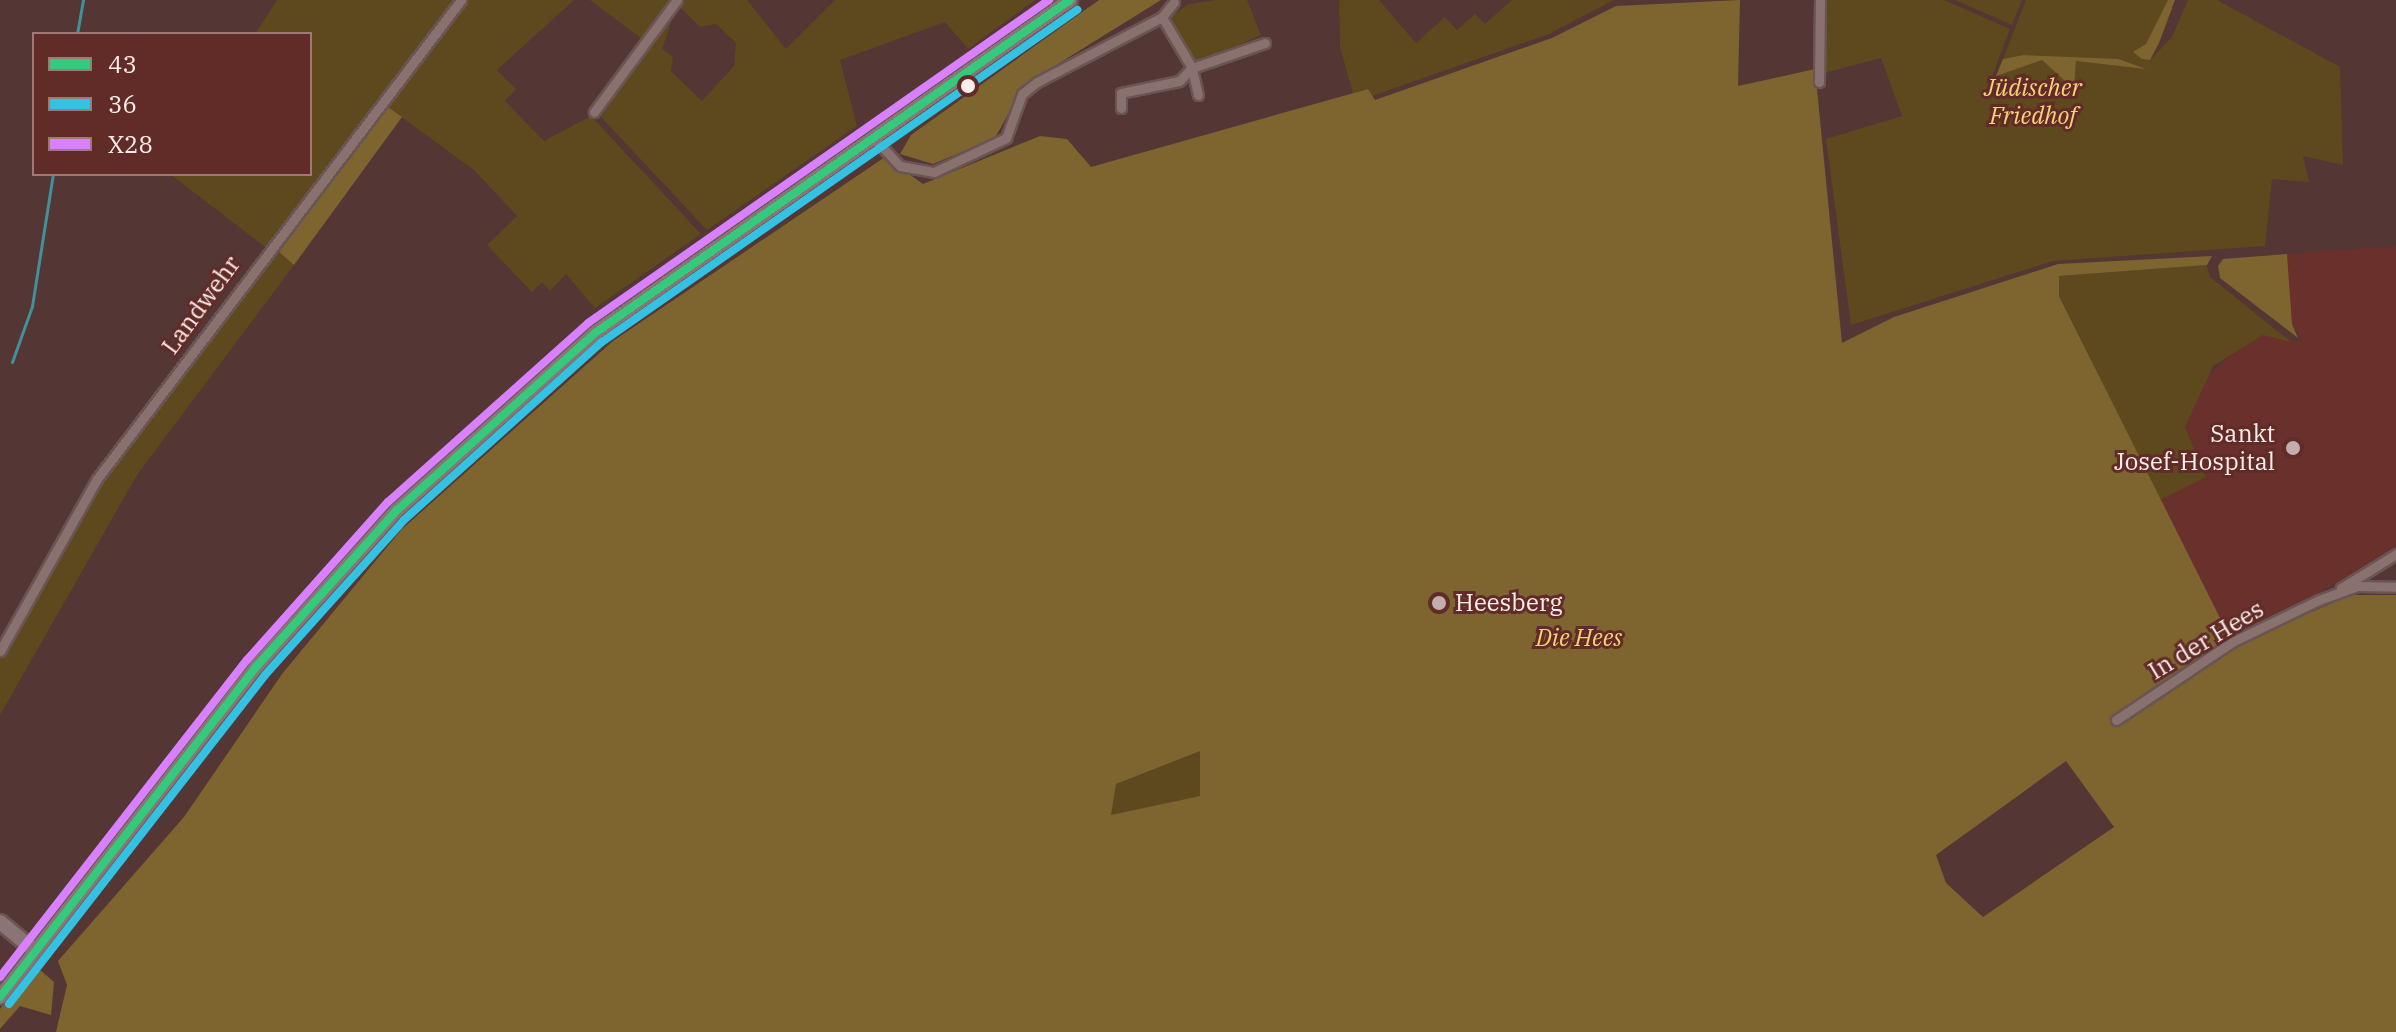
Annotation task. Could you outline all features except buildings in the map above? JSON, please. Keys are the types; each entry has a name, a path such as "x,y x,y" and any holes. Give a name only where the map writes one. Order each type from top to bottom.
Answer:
{"main road":[{"path":"0,997 256,667 396,511 595,333 1070,0"},
{"path":"0,922 34,950"}],"street":[{"name":"Landwehr","path":"0,651 97,479 461,0"},
{"path":"594,112 677,0"},
{"path":"1819,82 1820,0"},
{"path":"872,136 900,166 934,172 1006,138 1022,94 1037,82 1162,17 1174,2"},
{"path":"1162,17 1192,68 1198,95"},
{"path":"1121,108 1121,93 1179,81 1192,68 1265,43"},
{"name":"In der Hees","path":"2116,720 2232,642 2319,600 2396,554"},
{"name":"In der Hees","path":"2319,600 2357,586 2396,587"}],"shaded area":[{"name":"Sankt Josef-Hospital","path":"2396,246 2396,546 2319,593 2228,635 2160,500 2206,477 2185,427 2203,381 2247,341 2263,335 2303,342 2292,324 2287,254"}],"green space":[{"path":"277,0 453,0 265,247 173,176 312,176 312,32 256,32"},
{"path":"466,0 574,0 497,70 516,89 505,101 544,141 591,116 701,234 595,308 566,274 550,291 542,282 532,292 487,245 517,216 474,170 385,105"},
{"path":"590,0 675,0 646,42"},
{"path":"681,0 747,0 786,49 835,0 1035,0 968,49 945,22 840,60 857,126 707,230 601,117 664,24 671,23 662,49 673,57 671,71 702,101 734,66 736,43 716,24 700,27 678,5"},
{"path":"1099,0 1161,0 1024,85 995,138 933,164 900,154 911,135"},
{"path":"1247,0 1261,35 1196,64 1170,16 1189,4"},
{"path":"1339,0 1379,0 1416,43 1445,17 1457,30 1475,14 1485,24 1512,0 1614,0 1549,34 1372,96 1368,89 1353,93 1340,47"},
{"name":"Die Hees","path":"1740,0 1738,86 1815,69 1842,343 1894,317 2058,264 2212,256 2207,265 2059,276 2059,296 2234,646 2351,595 2396,595 2396,1032 56,1032 67,985 58,961 184,817 282,674 401,530 613,341 885,157 923,184 1040,136 1067,139 1091,167 1368,89 1375,100 1552,38 1616,6","holes":["1200,751 1200,796 1111,815 1116,784","2066,761 2114,827 1983,917 1946,883 1936,855"]},
{"name":"Jüdischer Friedhof","path":"1824,0 1944,0 2010,29 1991,79 2024,61 2042,60 2074,87 2076,61 2140,68 2023,55 2003,59 2026,0 2168,0 2146,44 2150,60 2172,37 2188,0 2217,0 2340,67 2343,165 2303,156 2309,182 2272,179 2265,246 2053,261 1851,325 1826,139 1902,116 1881,58 1824,73"},
{"path":"1955,0 2022,0 2012,25"},
{"path":"2168,0 2175,0 2159,43 2150,60 2142,59 2133,52 2146,44"},
{"path":"2023,55 2118,59 2146,69 2076,61 2074,89 2042,60 1996,76 2003,59"},
{"path":"385,105 402,117 294,265 272,246"},
{"path":"272,246 294,265 137,475 0,715 0,657 72,522"},
{"path":"2287,254 2292,324 2298,338 2220,278 2218,266 2223,259"},
{"path":"2207,265 2210,277 2291,342 2263,335 2213,366 2185,427 2206,477 2160,500 2059,295 2058,276"},
{"path":"1201,750 1200,796 1110,816 1116,783"},
{"path":"39,969 54,982 51,1015 20,1006 0,1029 0,1009 28,972"}],"waterway":[{"path":"77,32 83,0"},
{"path":"12,362 32,306 53,176"}],"transit line":[{"name":"X28","path":"0,977 247,660 388,502 588,323 1049,0"},
{"name":"43","path":"0,997 256,667 396,511 595,333 1070,0"},
{"name":"36","path":"9,1004 265,675 404,520 602,342 1077,10"}],"place":[{"name":"Sankt Josef-Hospital","path":"2293,448"},
{"name":"Heesberg","path":"1439,603"}]}
